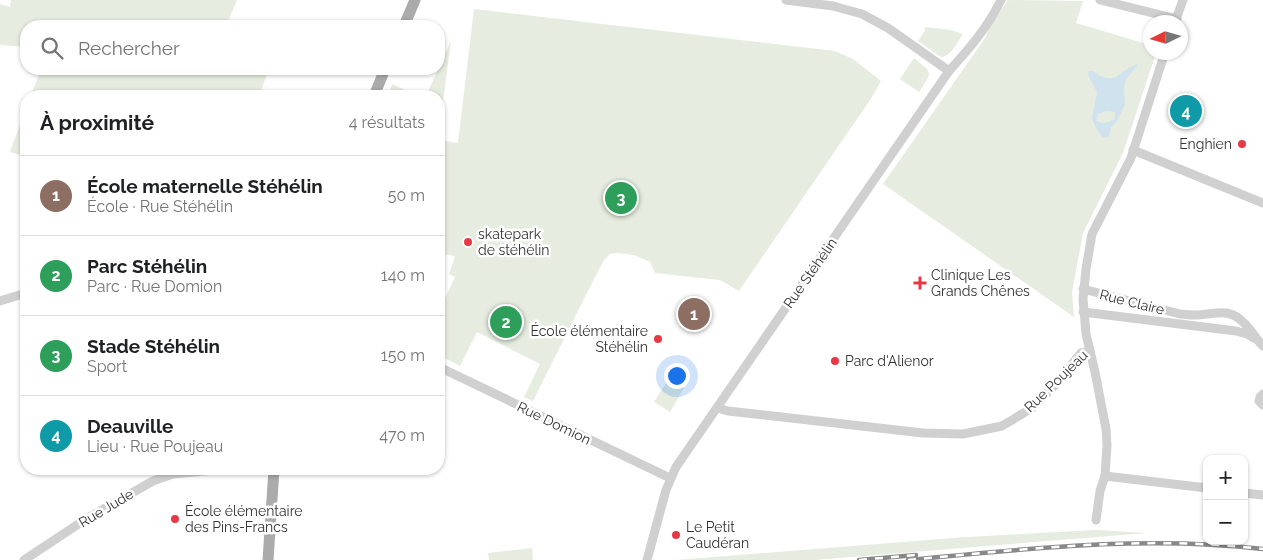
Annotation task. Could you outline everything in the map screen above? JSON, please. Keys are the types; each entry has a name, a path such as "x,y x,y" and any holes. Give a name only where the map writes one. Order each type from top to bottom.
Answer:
{"main road":[{"path":"407,20 415,0"},
{"path":"376,90 383,75"},
{"path":"268,560 274,475"}],"street":[{"path":"786,0 819,2 862,14 888,28 949,71"},
{"name":"Rue Stéhélin","path":"647,560 666,490 676,466 949,71 972,45 994,15 1001,0"},
{"path":"1100,0 1154,15"},
{"path":"1178,15 1183,0"},
{"name":"Rue Poujeau","path":"717,408 728,411 923,433 963,434 1002,426 1032,408 1055,385 1081,353 1090,351 1083,312 1083,290 1092,234 1131,158 1162,60"},
{"path":"1133,150 1263,203"},
{"name":"Rue Claire","path":"1083,290 1180,314 1193,315 1226,312 1235,315 1260,342"},
{"path":"0,302 20,295"},
{"name":"Rue Claire","path":"1083,312 1236,332 1247,334 1260,342"},
{"name":"Rue Claire","path":"1178,325 1180,314"},
{"path":"1090,351 1106,429 1107,445 1105,476 1100,491 1096,520"},
{"name":"Rue Domion","path":"445,370 670,478"},
{"path":"1263,394 1259,401 1263,405"},
{"name":"Rue Jude","path":"24,560 86,519 165,475"},
{"path":"1105,476 1203,488"},
{"path":"1248,493 1263,495"}],"shaded area":[{"path":"11,0 237,0 229,20 20,20 20,47 0,45 0,4 10,7"},
{"path":"1008,0 1083,1 1076,23 1143,43 1143,60 1154,60 1123,153 1083,233 1072,292 1074,317 883,184 985,38"},
{"path":"474,9 835,51 853,59 881,81 870,100 739,291 720,280 655,273 650,262 634,255 610,254 604,260 533,401 524,397 540,364 477,332 460,366 445,358 445,298 455,277 449,274 455,256 445,254 445,141 458,143"},
{"path":"925,27 951,30 963,34 951,51 941,57 918,41 925,31"},
{"path":"451,41 444,90 429,90 436,75 445,75 445,54"},
{"path":"914,58 927,69 929,74 919,92 900,79"},
{"path":"39,75 267,75 261,90 33,90"},
{"path":"392,84 405,90 390,90"},
{"path":"20,124 20,155 10,152"},
{"path":"670,377 685,386 670,412 654,402"},
{"path":"1096,530 1147,533 814,560 676,560 966,537"},
{"path":"532,548 533,560 489,560 488,553"}],"water":[{"path":"1137,64 1126,79 1124,88 1125,104 1117,121 1111,127 1109,137 1103,138 1092,118 1097,93 1088,73 1092,71 1100,76 1112,78","holes":["1106,111 1115,112 1115,119 1111,121 1103,123 1096,120 1098,114"]}],"railway":[{"path":"908,560 1041,548 1129,543 1174,543 1263,549"},
{"path":"859,560 916,555"}],"place":[{"name":"Deauville","path":"1186,111"},
{"name":"Enghien","path":"1242,144"},
{"name":"Stade Stéhélin","path":"621,198"},
{"name":"skatepark de stéhélin","path":"468,242"},
{"name":"Clinique Les Grands Chênes","path":"920,283"},
{"name":"École maternelle Stéhélin","path":"694,314"},
{"name":"Parc Stéhélin","path":"506,322"},
{"name":"École élémentaire Stéhélin","path":"658,339"},
{"name":"Parc d'Alienor","path":"835,361"},
{"name":"École élémentaire des Pins-Francs","path":"175,519"},
{"name":"Le Petit Caudéran","path":"676,535"}]}
